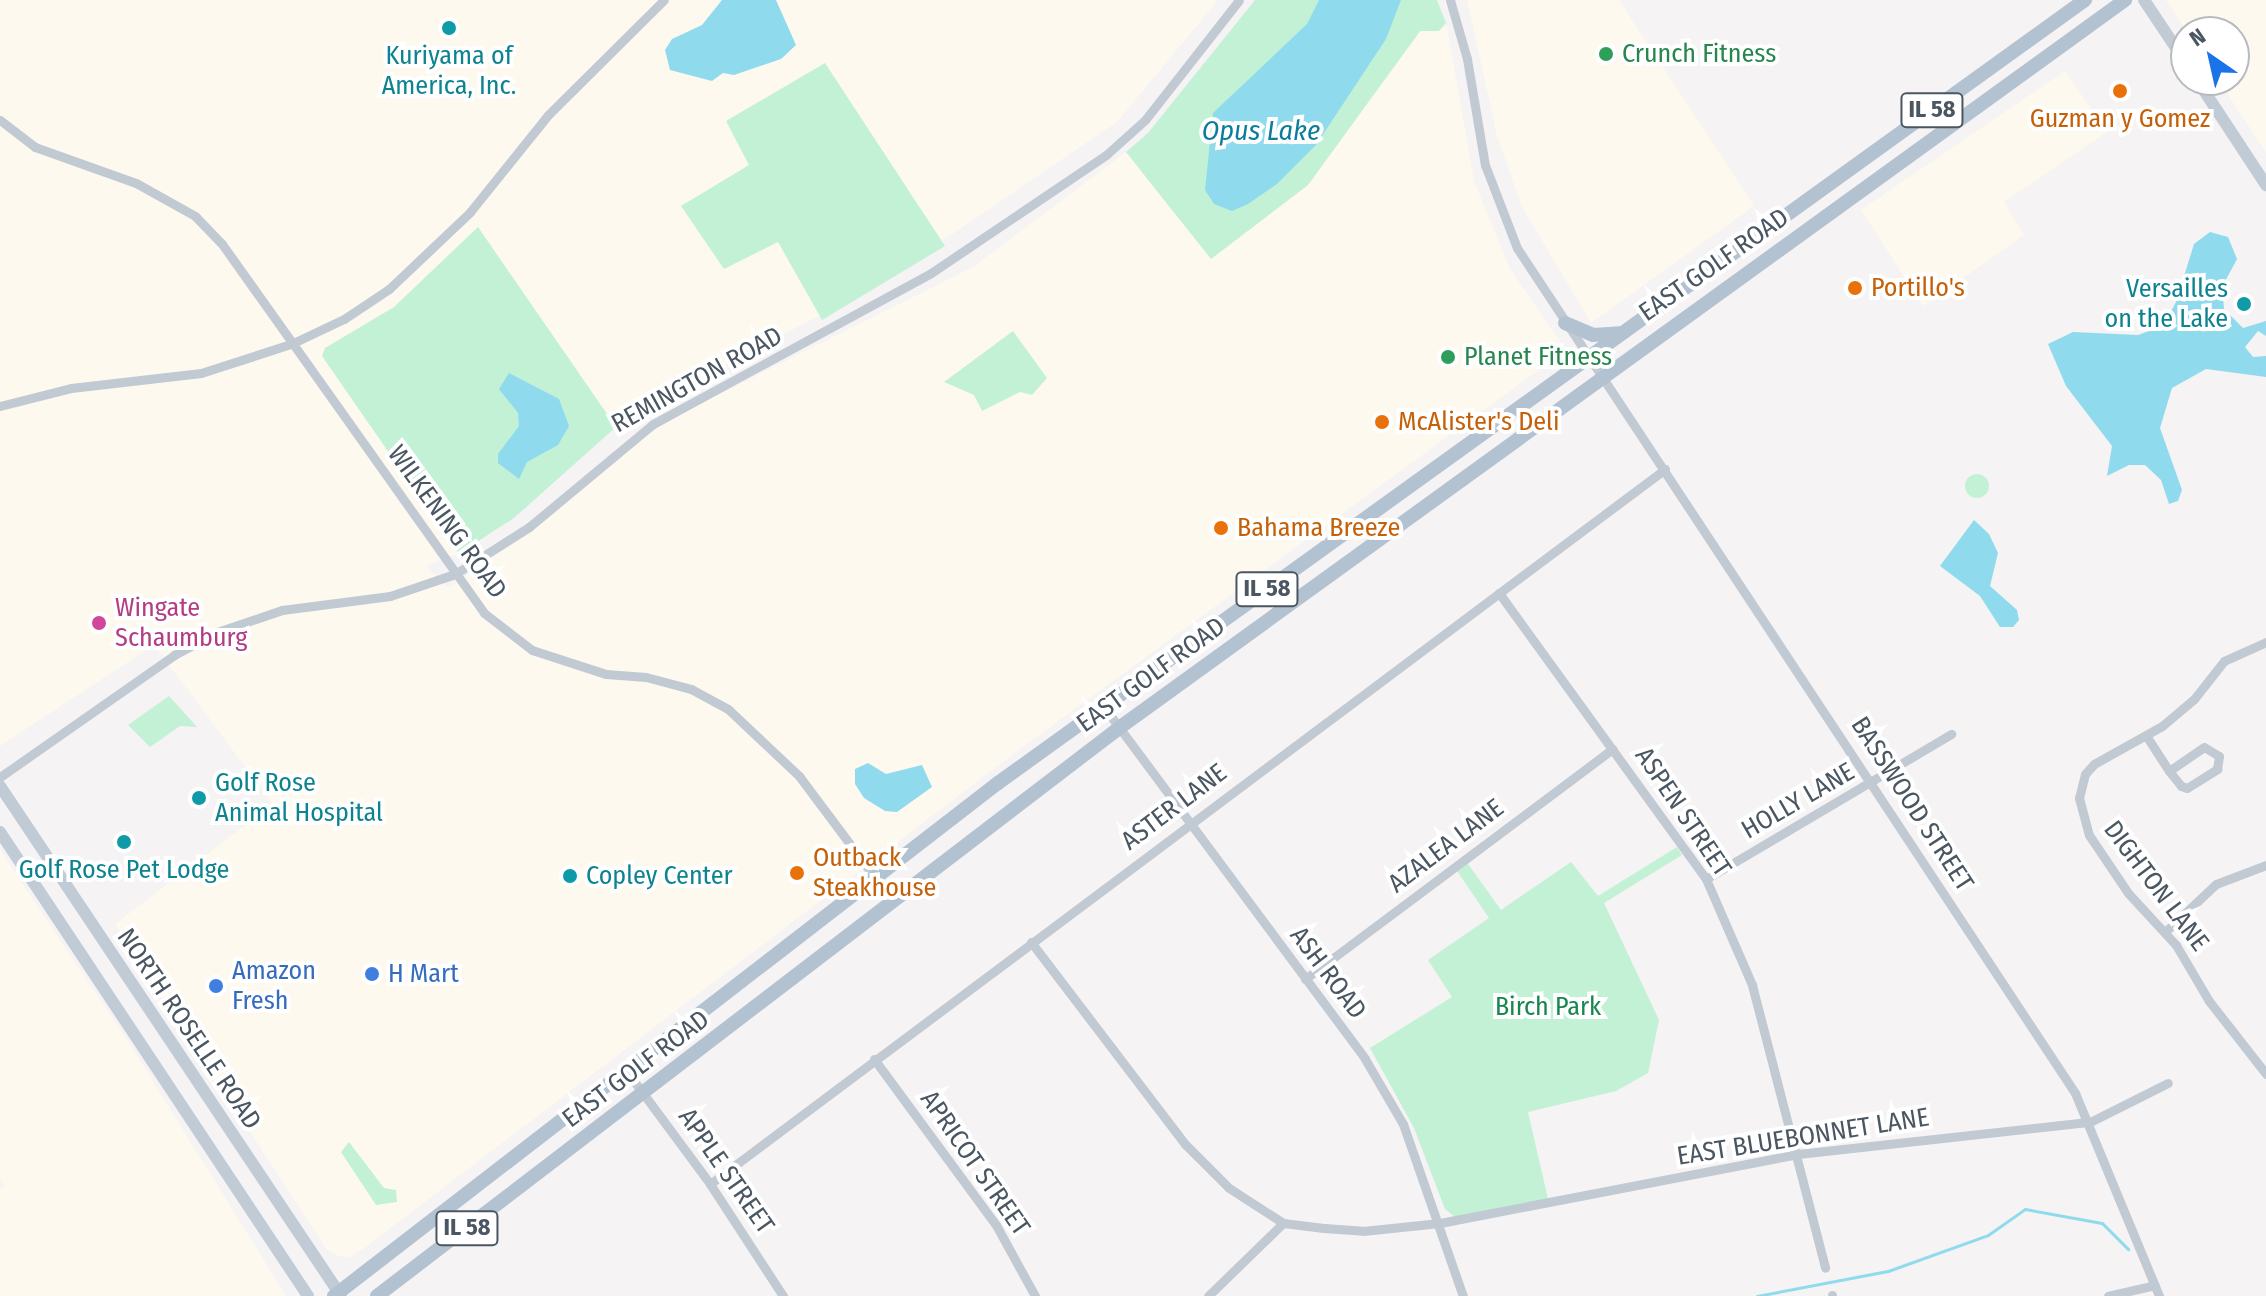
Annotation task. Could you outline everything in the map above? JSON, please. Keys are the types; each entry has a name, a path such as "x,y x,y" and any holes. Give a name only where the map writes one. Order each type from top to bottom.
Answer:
{"main road":[{"name":"EAST GOLF ROAD","path":"338,1295 1104,707 2085,0"},
{"name":"EAST GOLF ROAD","path":"377,1296 645,1094 891,899 1119,728 1599,375 2125,0"},
{"path":"2144,0 2170,39"},
{"path":"2208,96 2266,185"},
{"path":"1565,323 1593,335 1625,332"},
{"name":"NORTH ROSELLE ROAD","path":"0,786 338,1295"},
{"name":"NORTH ROSELLE ROAD","path":"0,832 308,1296"}],"street":[{"path":"0,406 71,388 201,373 291,344 344,319 389,289 470,212 548,115 664,0"},
{"name":"REMINGTON ROAD","path":"0,777 174,655 217,632 282,610 390,596 455,574 529,527 653,424 931,273 1106,155 1145,120 1239,0"},
{"name":"BASSWOOD STREET","path":"1450,0 1467,59 1485,165 1517,248 1872,784 2090,1122 2159,1296"},
{"name":"WILKENING ROAD","path":"0,120 35,147 136,183 195,216 222,244 484,613 532,650 606,674 646,677 691,689 728,709 799,776 891,899"},
{"name":"ASTER LANE","path":"710,1184 1665,469"},
{"name":"ASPEN STREET","path":"1499,593 1706,879 1752,985 1825,1268"},
{"name":"DIGHTON LANE","path":"2266,642 2224,661 2194,699 2147,737 2094,764 2085,774 2079,798 2089,835 2128,893 2165,932 2266,1074"},
{"name":"ASH ROAD","path":"1104,707 1365,1059 1403,1124 1463,1296"},
{"name":"HOLLY LANE","path":"1706,879 1872,784 1951,734"},
{"path":"2147,737 2169,771 2181,786 2194,786 2217,769 2219,756 2204,747 2169,771"},
{"name":"AZALEA LANE","path":"1305,979 1613,749"},
{"path":"2165,932 2216,884 2266,865"},
{"path":"1031,942 1185,1144 1229,1188 1283,1223 1208,1296"},
{"name":"APRICOT STREET","path":"874,1059 996,1225 1035,1296"},
{"name":"APPLE STREET","path":"628,1073 710,1184 783,1296"},
{"name":"EAST BLUEBONNET LANE","path":"1283,1223 1363,1231 1440,1223 1798,1154 2090,1122 2168,1083"},
{"path":"2108,1296 2155,1285"}],"shaded area":[{"path":"0,0 1218,0 1117,122 951,235 817,317 653,401 616,427 514,518 466,551 426,566 448,588 533,530 637,441 684,412 973,267 1126,152 1211,259 1308,185 1421,31 1447,27 1474,181 1510,269 1566,350 1016,752 363,1249 348,1258 338,1256 327,1250 115,924 273,804 154,645 0,746"},
{"path":"1467,0 1619,0 1754,206 1591,323 1522,207 1497,136"},
{"path":"2166,0 2266,0 2266,152 2229,96 2250,96 2250,16 2176,16"},
{"path":"2065,71 2107,132 2004,202 2024,235 1923,306 1861,210"},
{"path":"0,850 128,1041 286,1296 0,1296 0,1190 5,1186 0,1179"}],"green space":[{"path":"1255,0 1437,0 1446,23 1439,31 1420,31 1308,185 1211,259 1126,152 1148,133"},
{"path":"825,63 945,246 822,320 778,242 724,269 681,206 749,165 726,121"},
{"path":"478,227 616,427 514,518 459,554 322,356 325,348 394,307"},
{"path":"1013,331 1047,378 1032,395 1020,392 982,411 974,395 944,382"},
{"path":"1977,474 1986,477 1989,486 1986,495 1977,498 1968,495 1965,486 1968,477"},
{"path":"169,696 197,727 180,726 150,747 128,725"},
{"name":"Birch Park","path":"1677,847 1682,855 1604,903 1659,1020 1648,1073 1616,1091 1528,1112 1548,1199 1455,1217 1445,1209 1414,1128 1370,1048 1452,997 1428,960 1489,918 1457,871 1468,864 1501,910 1571,862 1598,896"},
{"path":"349,1142 384,1188 396,1190 397,1202 376,1205 341,1152"}],"water":[{"path":"722,0 776,0 796,45 781,59 734,75 723,73 712,81 670,70 665,50 672,39 702,25"},
{"name":"Opus Lake","path":"1319,0 1401,0 1386,39 1316,145 1277,184 1248,204 1232,211 1214,204 1205,190 1213,113 1307,24"},
{"path":"2210,232 2228,237 2237,259 2222,287 2224,309 2243,328 2266,321 2266,336 2258,331 2245,347 2253,357 2266,356 2266,377 2206,369 2172,388 2160,428 2182,490 2178,501 2169,504 2161,480 2145,465 2129,465 2107,476 2112,446 2066,386 2048,344 2073,332 2138,335 2163,326 2176,302 2194,244"},
{"path":"509,373 559,399 569,426 558,445 527,462 519,479 498,463 498,454 519,426 518,413 499,389"},
{"path":"1974,520 1989,534 1998,553 1990,586 2017,610 2019,620 2013,627 2000,627 1980,596 1940,566"},
{"path":"868,763 886,774 922,765 932,787 897,812 885,811 864,798 855,784 855,769"}],"waterway":[{"path":"1757,1296 1888,1271 1988,1235 2025,1209 2102,1223 2128,1249"}],"place":[{"name":"Kuriyama of America, Inc.","path":"449,28"},
{"name":"Crunch Fitness","path":"1606,54"},
{"name":"Guzman y Gomez","path":"2120,91"},
{"name":"Portillo's","path":"1855,288"},
{"name":"Versailles on the Lake","path":"2244,304"},
{"name":"Planet Fitness","path":"1448,357"},
{"name":"McAlister's Deli","path":"1382,422"},
{"name":"Bahama Breeze","path":"1221,528"},
{"name":"Wingate Schaumburg","path":"99,623"},
{"name":"Golf Rose Animal Hospital","path":"199,798"},
{"name":"Golf Rose Pet Lodge","path":"124,842"},
{"name":"Outback Steakhouse","path":"797,873"},
{"name":"Copley Center","path":"570,876"},
{"name":"H Mart","path":"372,974"},
{"name":"Amazon Fresh","path":"216,986"}]}
